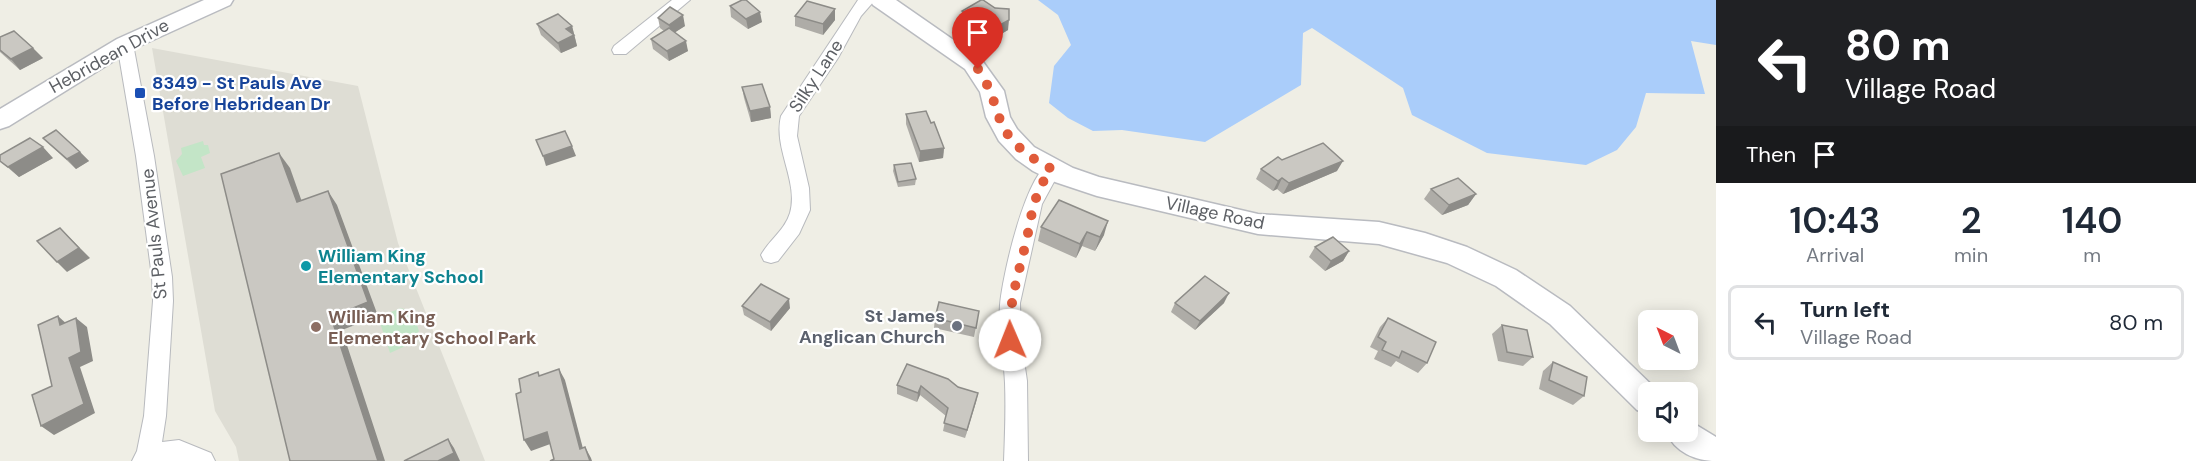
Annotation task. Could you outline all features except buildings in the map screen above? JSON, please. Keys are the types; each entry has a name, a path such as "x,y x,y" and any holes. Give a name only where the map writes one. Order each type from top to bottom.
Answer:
{"street":[{"name":"Hebridean Drive","path":"0,120 125,44 222,0"},
{"path":"620,50 682,0"},
{"name":"Silky Lane","path":"771,255 795,228 802,211 802,196 788,127 790,115 831,58 854,14 867,0"},
{"name":"Village Road","path":"881,0 951,46 972,64 992,91 998,117 1008,135 1025,153 1052,169 1091,185 1258,224 1379,233 1425,243 1457,255 1506,278 1560,315 1638,390"},
{"name":"St Pauls Avenue","path":"125,44 145,156 162,277 155,416 146,457"},
{"path":"1016,461 1016,381 1010,340 1010,303 1032,204 1052,169"},
{"path":"1697,442 1716,455"},
{"path":"146,457 179,451 203,461"}],"shaded area":[{"name":"William King Elementary School Park","path":"152,48 358,86 398,243 485,461 239,461 236,447 215,411"}],"green space":[{"path":"203,141 204,145 208,145 210,153 201,157 205,168 183,176 176,161 182,154 181,148"},
{"path":"401,308 413,313 419,331 410,344 390,353 378,317"}],"water":[{"path":"1038,0 1716,0 1716,45 1691,41 1705,94 1646,93 1636,127 1617,150 1586,165 1487,153 1412,115 1403,88 1312,28 1303,33 1301,85 1205,142 1122,130 1093,131 1068,118 1049,103 1054,66 1071,45 1058,15"}],"place":[{"name":"8349 - St Pauls Ave Before Hebridean Dr","path":"140,93"},
{"name":"William King Elementary School","path":"306,266"},
{"name":"St James Anglican Church","path":"957,326"},
{"name":"William King Elementary School Park","path":"316,327"}],"route":[{"path":"978,69 992,91 998,117 1008,135 1025,153 1052,169 1032,204 1029,216 1027,237 1010,303 1010,340"}]}
